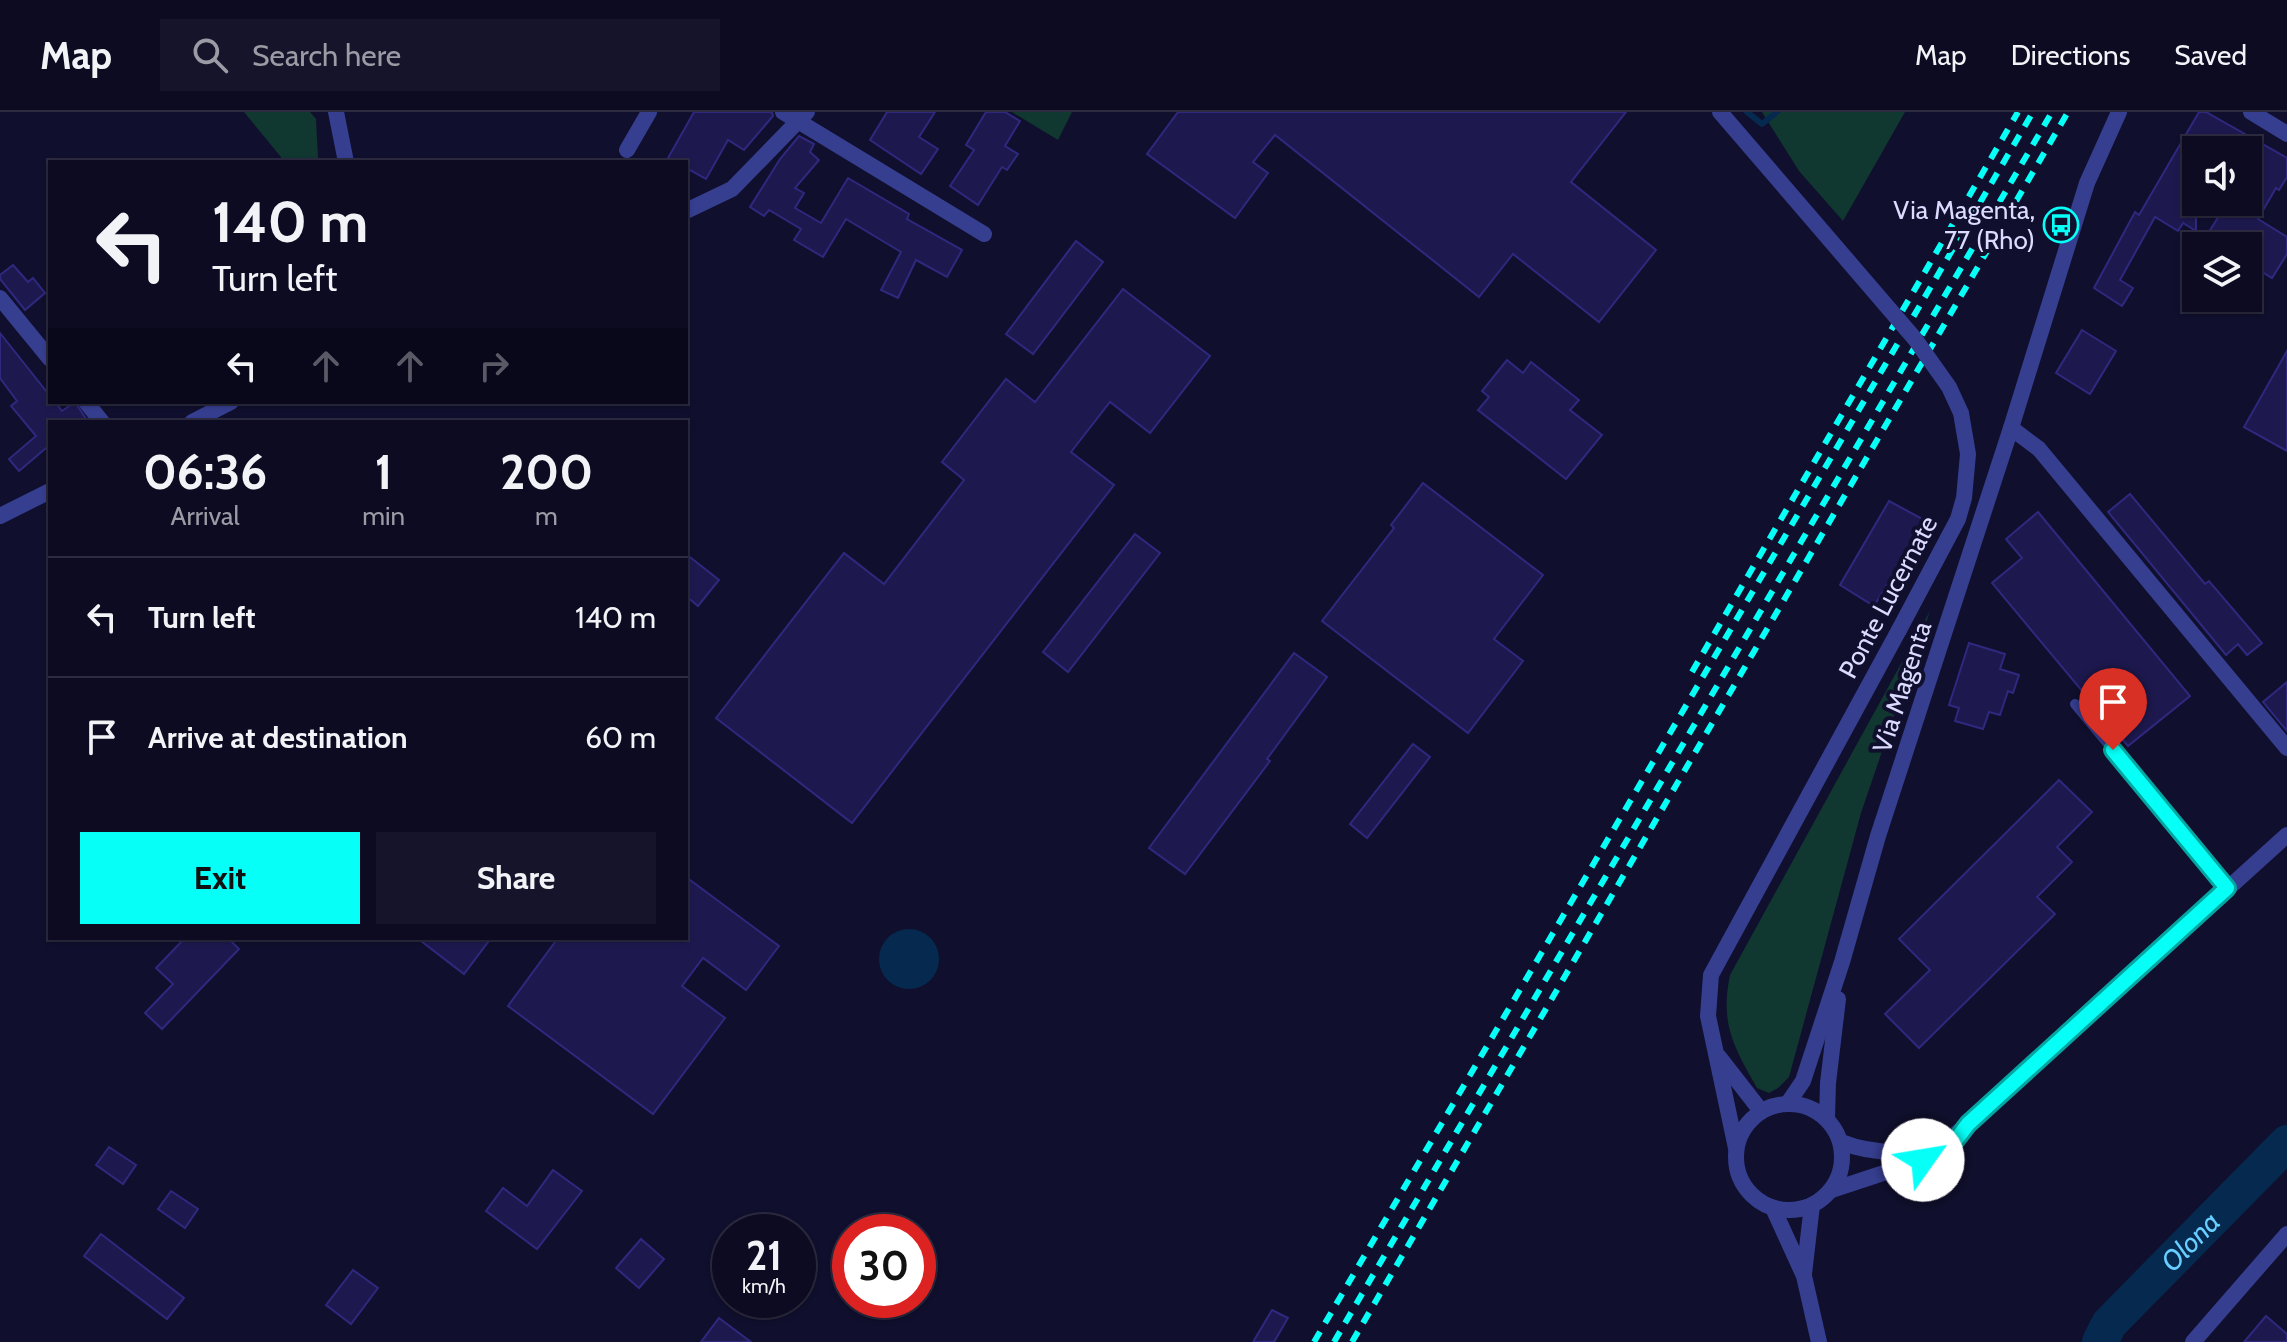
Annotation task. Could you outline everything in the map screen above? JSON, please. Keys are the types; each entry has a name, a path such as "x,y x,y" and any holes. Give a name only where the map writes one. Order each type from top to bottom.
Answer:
{"street":[{"path":"336,112 346,160"},
{"path":"627,150 649,112"},
{"path":"783,112 803,117 984,234"},
{"name":"Ponte Lucernate","path":"1720,112 1915,339 1949,387 1961,413 1968,454 1961,508 1944,548 1733,929 1711,975 1708,1016 1736,1148"},
{"name":"Via Magenta","path":"1788,1103 1803,1081 1842,962 1878,836 2087,183 2119,112"},
{"path":"2251,112 2287,134"},
{"path":"688,210 732,189 803,117"},
{"path":"0,298 48,357"},
{"path":"88,404 100,420"},
{"path":"196,420 227,404"},
{"path":"2011,428 2039,449 2287,748"},
{"path":"0,519 48,495"},
{"path":"1841,1142 1854,1147 1903,1151 1928,1148 1947,1140 2287,835"},
{"name":"Via Magenta","path":"1827,1118 1842,962"},
{"name":"Ponte Lucernate","path":"1718,1056 1761,1111"},
{"path":"1832,1190 1841,1170 1841,1142 1827,1118 1806,1105 1788,1103 1761,1111 1746,1124 1736,1148 1736,1166 1743,1185 1754,1197 1773,1208 1790,1210 1812,1205 1832,1190 1923,1160 1952,1145 1968,1124"},
{"path":"1804,1276 1812,1205"},
{"path":"1773,1208 1804,1276 1819,1342"},
{"path":"2193,1342 2287,1234"}],"lane":[{"path":"2075,704 2227,888"}],"green space":[{"path":"244,112 310,112 316,119 320,160 283,160"},
{"path":"1012,112 1072,112 1058,140"},
{"path":"1762,112 1905,112 1843,221 1799,171"},
{"path":"1930,611 1861,813 1789,1077 1769,1093 1757,1088 1731,1034 1727,1007 1730,975"}],"water":[{"path":"909,929 921,931 930,938 937,947 937,971 930,980 921,987 909,989 897,987 888,980 881,971 879,959 881,947 888,938 897,931"}],"building":[{"path":"694,112 772,112 773,116 744,150 728,140 706,179 688,169 688,160 668,158"},
{"path":"887,112 935,112 919,137 938,149 921,174 870,140"},
{"path":"986,112 1005,112 1020,121 1005,146 1018,154 1007,170 1002,167 978,205 950,186 974,150 966,145"},
{"path":"1178,112 1626,112 1571,182 1656,250 1599,322 1513,254 1479,297 1275,135 1253,162 1268,173 1235,218 1147,154"},
{"path":"2199,112 2206,112 2248,136 2185,136"},
{"path":"799,136 814,144 810,152 819,160 795,188 804,193 795,208 821,223 848,178 909,214 907,219 962,250 947,277 916,260 898,298 881,290 901,252 846,219 823,257 794,240 801,229 769,210 764,216 750,207 780,159"},
{"path":"2182,141 2182,216 2196,216 2196,231 2183,223 2178,231 2155,217 2120,280 2133,288 2122,306 2094,288 2135,212 2139,215"},
{"path":"2262,144 2287,158 2287,177 2279,190 2276,188 2262,212"},
{"path":"2219,216 2260,216 2258,219 2287,237 2287,254 2272,278 2262,272 2262,232 2209,232"},
{"path":"1076,241 1103,262 1033,354 1006,334"},
{"path":"13,265 28,282 33,278 45,293 25,310 0,279 0,275"},
{"path":"1123,289 1210,356 1150,433 1110,402 1071,452 1114,485 852,823 716,718 844,553 884,584 964,480 942,462 1006,379 1035,402"},
{"path":"2082,330 2116,351 2090,394 2056,373"},
{"path":"0,333 48,393 48,404 57,404 62,411 76,404 87,420 48,420 48,450 46,448 19,471 9,459 36,436 11,406 17,401 0,378"},
{"path":"2287,351 2287,451 2244,427"},
{"path":"1507,360 1523,373 1531,362 1579,400 1570,410 1602,435 1566,479 1478,410 1489,397 1482,391"},
{"path":"1423,483 1543,575 1494,639 1523,661 1468,733 1322,621 1394,528 1391,525"},
{"path":"2130,494 2205,584 2209,581 2262,643 2247,655 2238,644 2226,655 2108,512"},
{"path":"1889,501 1926,521 1874,606 1840,585"},
{"path":"2038,512 2190,696 2128,746 1992,583 2022,558 2006,539"},
{"path":"1135,534 1160,553 1068,672 1043,652"},
{"path":"688,556 719,580 698,606 688,598"},
{"path":"1969,643 2005,654 2000,669 2019,675 2013,693 2008,691 2000,715 1989,712 1983,729 1955,721 1959,708 1949,705"},
{"path":"1294,653 1327,677 1267,759 1270,761 1185,874 1149,848"},
{"path":"2287,682 2287,731 2263,702"},
{"path":"1413,744 1430,757 1367,838 1350,824"},
{"path":"2059,780 2092,812 2057,847 2072,862 2037,897 2055,914 1919,1048 1885,1014 1930,970 1899,939"},
{"path":"688,878 779,946 746,990 703,958 682,986 725,1018 653,1114 508,1006 557,940 688,940"},
{"path":"183,940 230,940 239,949 162,1029 145,1013 173,984 156,968"},
{"path":"420,940 490,940 464,974"},
{"path":"109,1147 136,1165 123,1184 96,1165"},
{"path":"553,1170 582,1191 537,1249 486,1211 503,1188 527,1206"},
{"path":"171,1191 198,1209 185,1228 158,1209"},
{"path":"101,1234 184,1298 167,1319 84,1256"},
{"path":"641,1239 664,1259 639,1288 616,1268"},
{"path":"353,1270 378,1288 351,1324 326,1305"},
{"path":"1272,1310 1288,1318 1274,1342 1253,1342"},
{"path":"2266,1316 2287,1334 2287,1342 2244,1342"},
{"path":"719,1318 751,1342 701,1342"}],"waterway":[{"path":"1747,112 1762,124 1777,112"},
{"name":"Olona","path":"2100,1342 2109,1324 2287,1143"}],"railway":[{"path":"1692,672 2018,112"},
{"path":"1314,1342 2033,112"},
{"path":"1334,1342 2052,112"},
{"path":"1352,1342 2068,112"}],"place":[{"name":"Via Magenta, 77 (Rho)","path":"2061,225"}],"route":[{"path":"1923,1160 1952,1145 1968,1124 2227,888 2113,750"}]}
